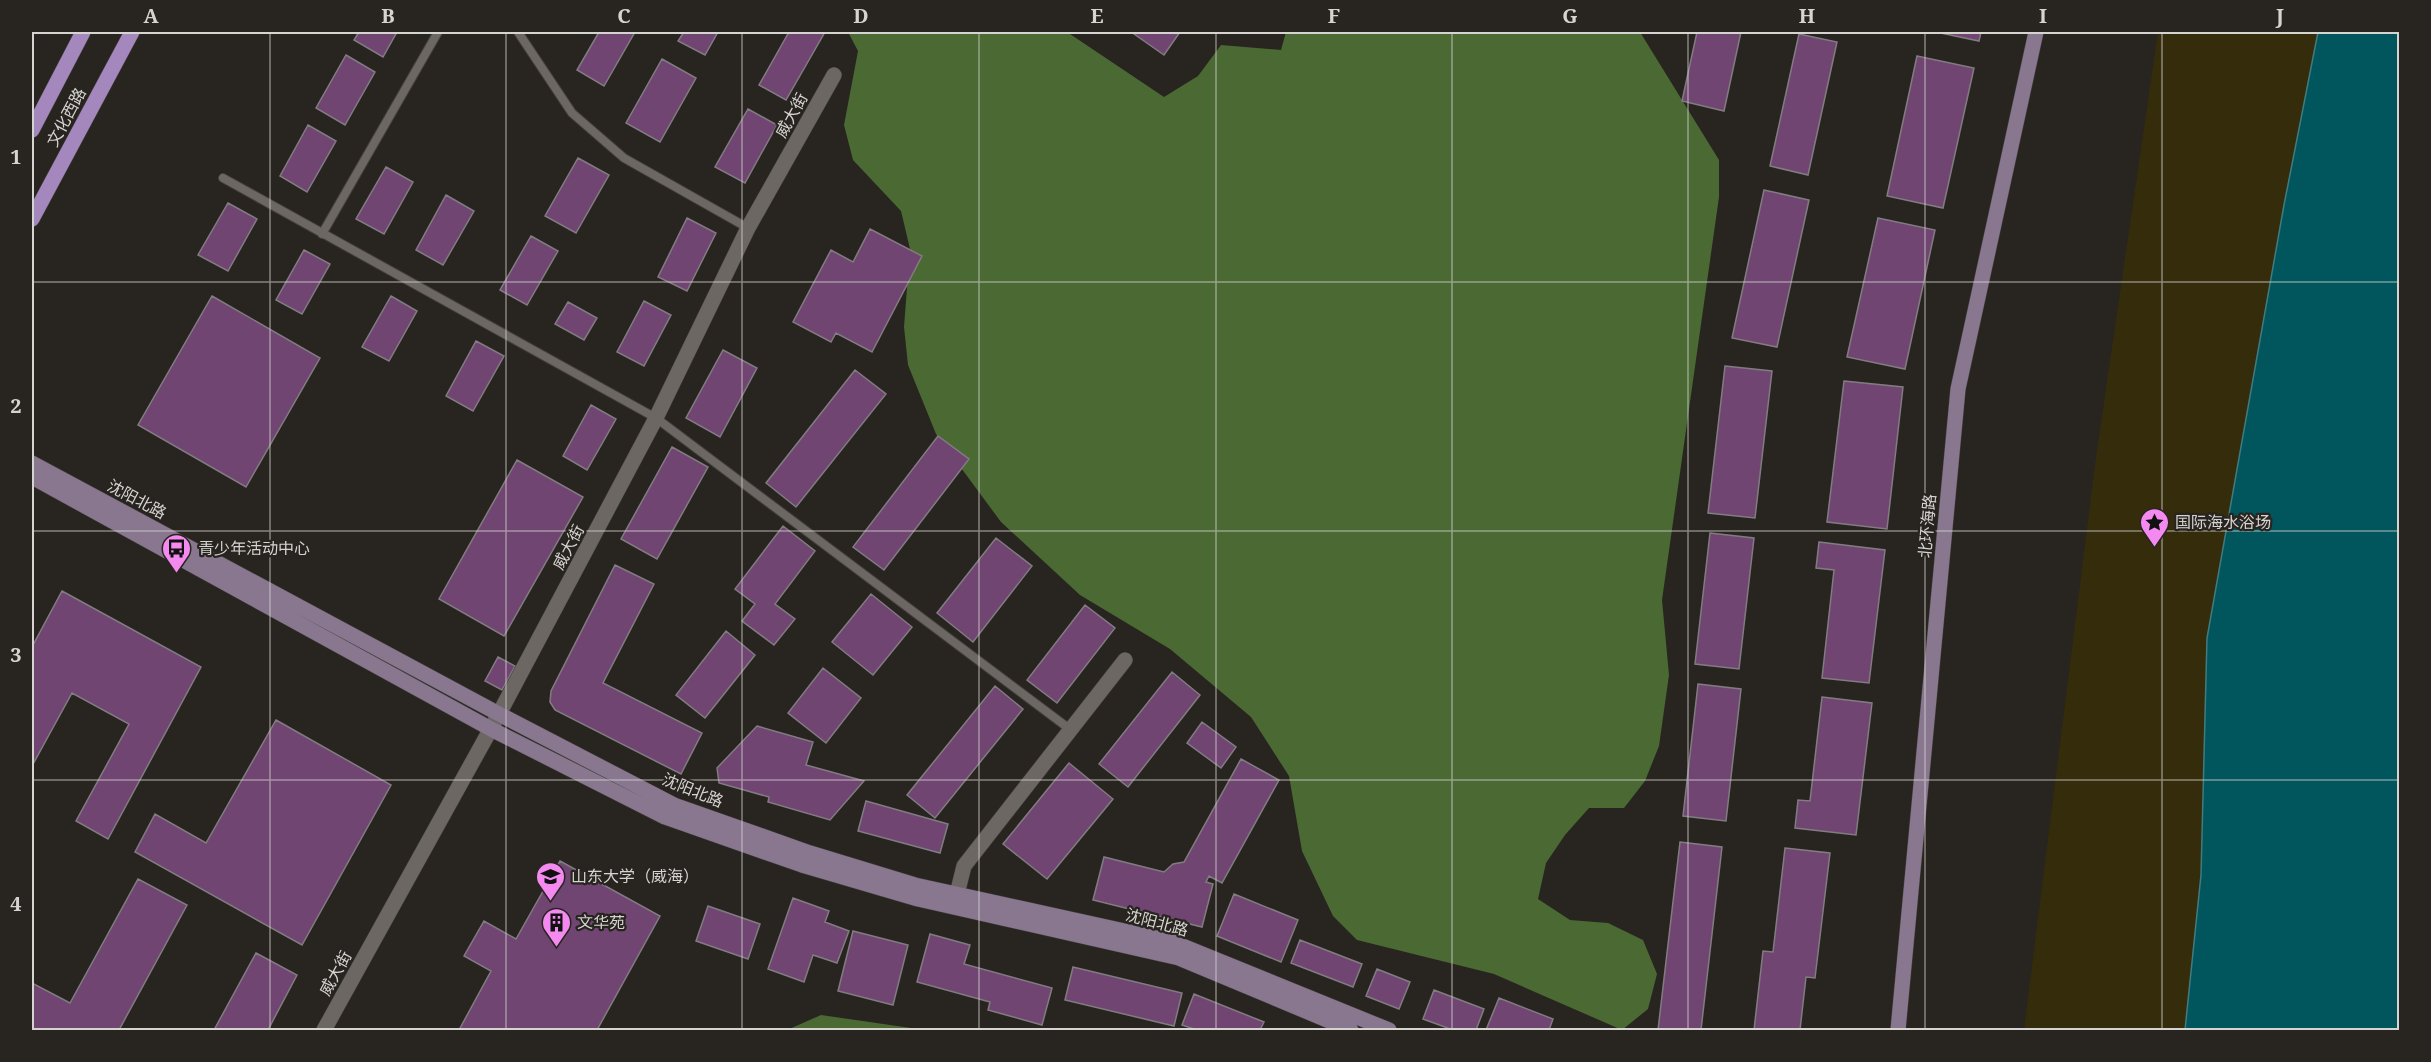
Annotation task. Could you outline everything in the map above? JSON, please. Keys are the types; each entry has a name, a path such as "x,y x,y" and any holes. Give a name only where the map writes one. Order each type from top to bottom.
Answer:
{"main road":[{"name":"文化西路","path":"32,129 83,32"},
{"name":"文化西路","path":"32,219 132,32"}],"street":[{"name":"北环海路","path":"1898,1030 1958,389 2036,32"},
{"name":"威大街","path":"324,1030 491,729 656,418 748,228 834,75"},
{"name":"沈阳北路","path":"32,463 499,714 674,804 810,853 915,885 955,901 1170,941 1389,1030"},
{"name":"沈阳北路","path":"32,477 491,729 665,817 802,865 1179,958 1351,1030"},
{"path":"955,901 964,866 1125,660"}],"lane":[{"path":"322,234 438,32"},
{"path":"518,32 572,113 624,158 748,228"},
{"path":"223,178 656,418 1071,730"}],"green space":[{"path":"848,32 1067,32 1164,97 1198,76 1221,45 1281,50 1286,32 1640,32 1719,160 1719,197 1662,600 1669,675 1659,746 1645,781 1624,808 1589,808 1565,835 1546,863 1538,899 1570,920 1608,923 1643,940 1657,974 1648,1009 1622,1030 1494,974 1357,940 1333,916 1302,851 1289,776 1251,717 1170,649 1080,595 1001,522 936,434 908,365 904,327 910,249 901,211 853,160 844,125 858,51"},
{"path":"821,1015 925,1030 787,1030"}],"sand":[{"name":"国际海水浴场","path":"2158,32 2318,32 2284,205 2201,875 2185,1030 2024,1030 2096,457"}],"water":[{"path":"2318,32 2399,32 2399,1030 2185,1030 2201,875 2207,638 2284,205"}],"building":[{"path":"359,32 397,32 383,57 354,40"},
{"path":"599,32 635,32 604,86 577,70"},
{"path":"684,32 718,32 705,55 678,41"},
{"path":"789,32 825,32 786,100 759,85"},
{"path":"1136,32 1180,32 1164,55 1134,34"},
{"path":"1697,32 1741,32 1724,111 1682,101"},
{"path":"1936,32 1981,32 1979,41"},
{"path":"1799,34 1837,42 1808,175 1770,166"},
{"path":"346,55 375,72 345,125 316,108"},
{"path":"1917,56 1974,68 1943,208 1887,196"},
{"path":"662,59 696,78 660,142 626,123"},
{"path":"748,109 777,125 745,183 715,167"},
{"path":"308,125 336,141 307,192 280,176"},
{"path":"578,158 609,175 576,233 545,216"},
{"path":"386,167 413,182 384,234 356,219"},
{"path":"1764,190 1809,200 1777,347 1732,338"},
{"path":"446,195 474,211 443,265 416,250"},
{"path":"228,203 257,219 228,271 198,255"},
{"path":"687,218 716,233 687,291 658,277"},
{"path":"1878,218 1935,230 1905,369 1847,357"},
{"path":"870,229 922,256 872,352 836,333 831,342 793,322 831,250 853,262"},
{"path":"531,236 558,251 527,305 500,290"},
{"path":"304,250 330,264 302,314 276,300"},
{"path":"212,296 320,358 246,487 138,425"},
{"path":"391,296 417,311 389,361 362,347"},
{"path":"644,301 671,315 644,366 617,352"},
{"path":"568,302 597,318 584,340 555,324"},
{"path":"476,341 504,356 473,411 446,396"},
{"path":"723,350 757,368 720,437 686,418"},
{"path":"1725,366 1772,371 1755,518 1708,513"},
{"path":"855,370 886,394 796,507 766,483"},
{"path":"1844,381 1903,387 1887,529 1827,522"},
{"path":"591,405 616,419 587,470 563,456"},
{"path":"938,436 969,459 884,570 853,547"},
{"path":"672,447 708,467 657,559 621,539"},
{"path":"517,460 583,497 504,636 439,599"},
{"path":"783,526 815,551 775,604 795,619 774,645 742,621 755,604 735,589"},
{"path":"1710,533 1754,538 1739,669 1695,664"},
{"path":"996,538 1032,566 973,642 937,613"},
{"path":"1819,542 1885,550 1869,683 1822,678 1834,570 1816,568"},
{"path":"615,565 654,584 603,683 702,733 681,774 555,710 550,702 551,691"},
{"path":"62,591 201,667 108,839 76,821 129,724 72,693 32,766 32,647"},
{"path":"871,594 912,627 873,675 832,642"},
{"path":"1085,605 1115,628 1057,703 1027,680"},
{"path":"726,631 755,655 705,718 676,695"},
{"path":"498,657 515,666 502,690 485,681"},
{"path":"823,668 861,698 826,743 788,713"},
{"path":"1172,672 1200,695 1128,787 1099,764"},
{"path":"1698,684 1741,689 1726,821 1683,816"},
{"path":"995,686 1023,709 935,818 907,795"},
{"path":"1822,697 1872,703 1856,835 1795,828 1798,800 1810,801"},
{"path":"276,720 391,785 302,945 135,852 155,814 206,843"},
{"path":"1202,722 1236,747 1221,768 1187,743"},
{"path":"757,726 813,742 806,765 864,781 830,820 768,802 769,797 719,783 717,768"},
{"path":"1241,759 1279,780 1222,883 1209,876 1206,882 1213,884 1202,927 1093,900 1104,857 1164,872 1173,864 1184,862"},
{"path":"1069,763 1113,799 1047,879 1003,844"},
{"path":"866,801 948,824 940,853 858,831"},
{"path":"1680,842 1722,847 1701,1030 1658,1030"},
{"path":"1785,848 1830,853 1815,978 1806,977 1800,1030 1754,1030 1763,951 1773,952"},
{"name":"文华苑","path":"560,861 660,916 597,1030 459,1030 491,971 464,956 484,921 516,939"},
{"path":"138,879 187,905 119,1030 32,1030 32,983 70,1003"},
{"path":"1234,894 1298,920 1281,962 1217,936"},
{"path":"793,898 829,911 825,922 849,931 837,963 813,955 804,982 768,969"},
{"path":"708,906 760,924 748,959 696,941"},
{"path":"853,931 908,945 893,1005 838,991"},
{"path":"930,934 970,945 964,964 1052,988 1042,1025 988,1010 990,1002 917,982"},
{"path":"1300,940 1362,964 1353,987 1291,963"},
{"path":"256,953 297,975 268,1030 214,1030"},
{"path":"1073,967 1182,993 1174,1026 1065,1000"},
{"path":"1377,969 1410,982 1399,1009 1366,996"},
{"path":"1434,990 1484,1009 1476,1030 1453,1030 1423,1019"},
{"path":"1194,994 1264,1022 1260,1030 1197,1030 1182,1025"},
{"path":"1499,998 1553,1019 1549,1030 1486,1030"}],"place":[{"name":"国际海水浴场","path":"2154,548"},
{"name":"青少年活动中心","path":"177,574"},
{"name":"山东大学（威海）","path":"550,902"},
{"name":"文华苑","path":"556,948"}]}
